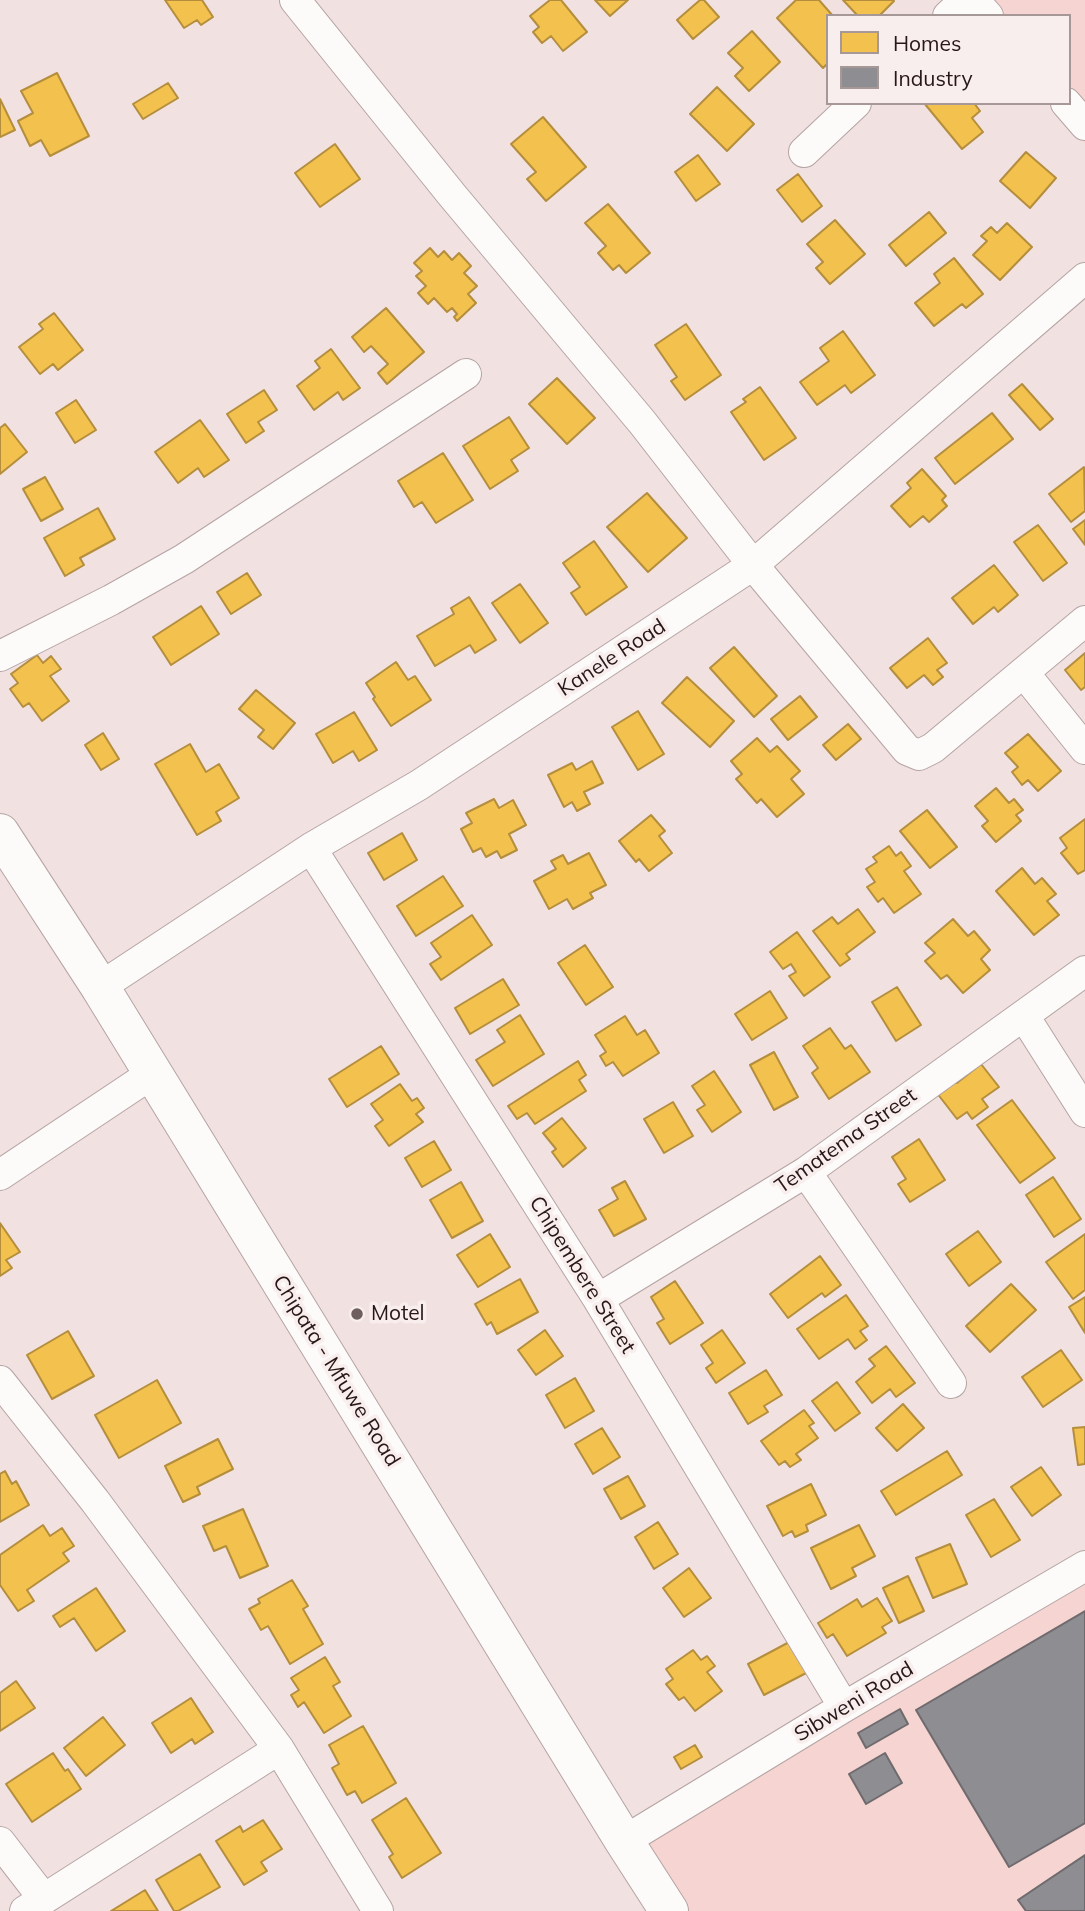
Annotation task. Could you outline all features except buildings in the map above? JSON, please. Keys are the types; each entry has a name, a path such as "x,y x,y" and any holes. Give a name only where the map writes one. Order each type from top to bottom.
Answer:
{"main road":[{"name":"Chipata - Mfuwe Road","path":"0,833 100,986 669,1911"}],"street":[{"path":"295,0 452,195 642,422 753,565 907,750 919,755 933,748 1085,621"},
{"path":"950,14 965,0"},
{"path":"974,0 986,14"},
{"path":"804,152 854,105"},
{"path":"1068,105 1085,125"},
{"name":"Kanele Road","path":"100,986 311,848 419,785 753,565 1085,278"},
{"path":"0,656 111,600 184,559 466,374"},
{"path":"1024,673 1085,749"},
{"name":"Chipembere Street","path":"311,848 598,1298 844,1707"},
{"name":"Tematema Street","path":"598,1298 806,1172 1085,971"},
{"path":"1024,1016 1085,1112"},
{"path":"0,1175 153,1073"},
{"path":"806,1172 951,1383"},
{"path":"0,1381 95,1501 279,1749 378,1911"},
{"name":"Sibweni Road","path":"624,1841 844,1707 1085,1566"},
{"path":"0,1842 34,1905 279,1749"}],"shaded area":[{"path":"967,0 1085,0 1085,143 1054,105 1071,105 1071,14 978,14"},
{"path":"1085,1577 1085,1911 667,1911 624,1841"}],"place":[{"name":"Motel","path":"357,1314"}]}
